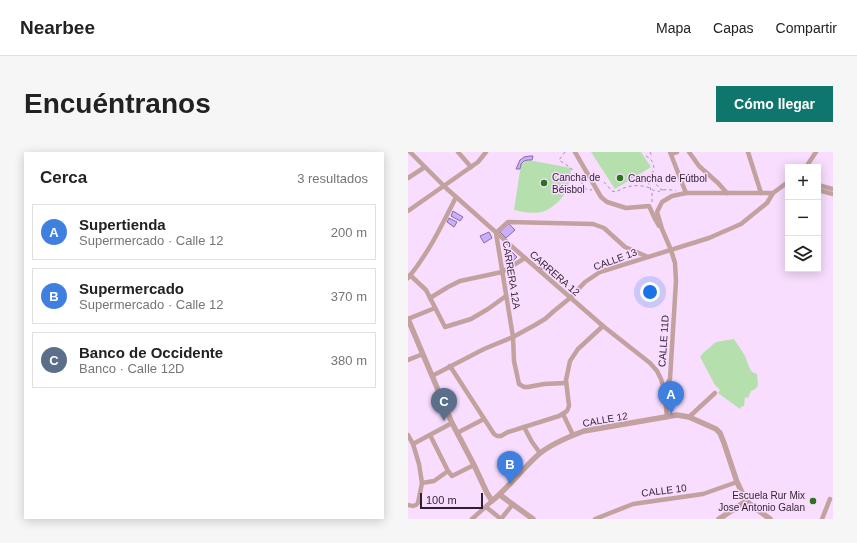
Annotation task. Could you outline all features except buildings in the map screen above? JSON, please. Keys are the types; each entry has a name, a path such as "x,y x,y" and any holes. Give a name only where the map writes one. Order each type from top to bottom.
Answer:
{"street":[{"name":"CARRERA 12","path":"410,152 443,185 496,233 603,326 650,363 661,379 664,390 667,417"},
{"path":"458,152 471,167"},
{"path":"408,211 443,185 478,162 486,152"},
{"path":"575,152 601,197 607,202 626,208 649,206 662,229"},
{"path":"677,152 670,153 684,194 773,194"},
{"path":"689,152 699,166 718,182 727,193"},
{"path":"748,152 761,193"},
{"path":"808,164 816,152"},
{"path":"408,178 425,168"},
{"name":"CALLE 13","path":"432,376 484,348 513,336 545,319 570,298 585,282 600,272 709,238 741,224 767,203 773,194 785,185"},
{"path":"821,186 833,189"},
{"path":"821,191 833,194"},
{"name":"CALLE 11D","path":"664,390 670,379 676,281 675,263 657,212 662,202 672,196 684,194"},
{"path":"456,197 439,230 421,260 409,276 426,290 444,327 470,319 488,309 506,296"},
{"name":"CARRERA 12A","path":"566,383 524,387 519,384 514,361 513,336 496,233 508,222 593,224 604,228 625,247 648,257"},
{"path":"430,298 460,281 502,272 525,258"},
{"path":"435,308 408,319 452,423 474,465 486,493 492,501"},
{"path":"450,366 494,434 501,436 508,432 555,418 567,411 569,406 566,380 570,361 578,349 603,326"},
{"path":"408,360 422,354"},
{"path":"715,393 689,417 716,429 720,433 737,482 746,501 770,519"},
{"path":"563,414 573,435"},
{"name":"CALLE 12","path":"472,519 500,494 540,453 573,435 584,431 677,415 689,417"},
{"path":"458,433 484,419"},
{"path":"413,444 452,423"},
{"path":"524,427 540,453"},
{"path":"408,435 413,444 419,464 422,483 418,503 413,506 408,505"},
{"path":"430,435 452,476 474,465"},
{"path":"422,483 434,481 448,471"},
{"name":"CALLE 10","path":"595,519 633,504 703,494 737,482"},
{"path":"500,494 533,519"},
{"path":"822,519 830,499"},
{"path":"719,519 746,501"},
{"path":"486,507 501,519 513,504"}],"path":[{"path":"565,152 559,160 571,168 586,189 597,190"},
{"path":"650,152 654,166 653,173 648,182 652,193 653,214"},
{"path":"646,156 651,159"},
{"path":"653,173 656,184 663,190"},
{"path":"604,182 612,191 616,192 627,187 641,186 650,188 654,191 674,190 684,194"}],"green space":[{"name":"Cancha de Fútbol","path":"591,152 641,152 651,167 615,189"},
{"name":"Cancha de Béisbol","path":"528,160 571,168 569,184 565,194 553,206 538,213 514,210 521,164"},
{"path":"734,339 745,356 752,372 757,374 758,386 751,391 748,398 745,397 744,406 740,409 718,393 720,390 715,385 700,357 716,342"}],"place":[{"name":"Cancha de Fútbol","path":"620,178"},
{"name":"Cancha de Béisbol","path":"544,183"},
{"name":"Supertienda","path":"671,414"},
{"name":"Banco de Occidente","path":"444,421"},
{"name":"Supermercado","path":"510,484"},
{"name":"Escuela Rur Mix Jose Antonio Galan","path":"813,501"}]}
